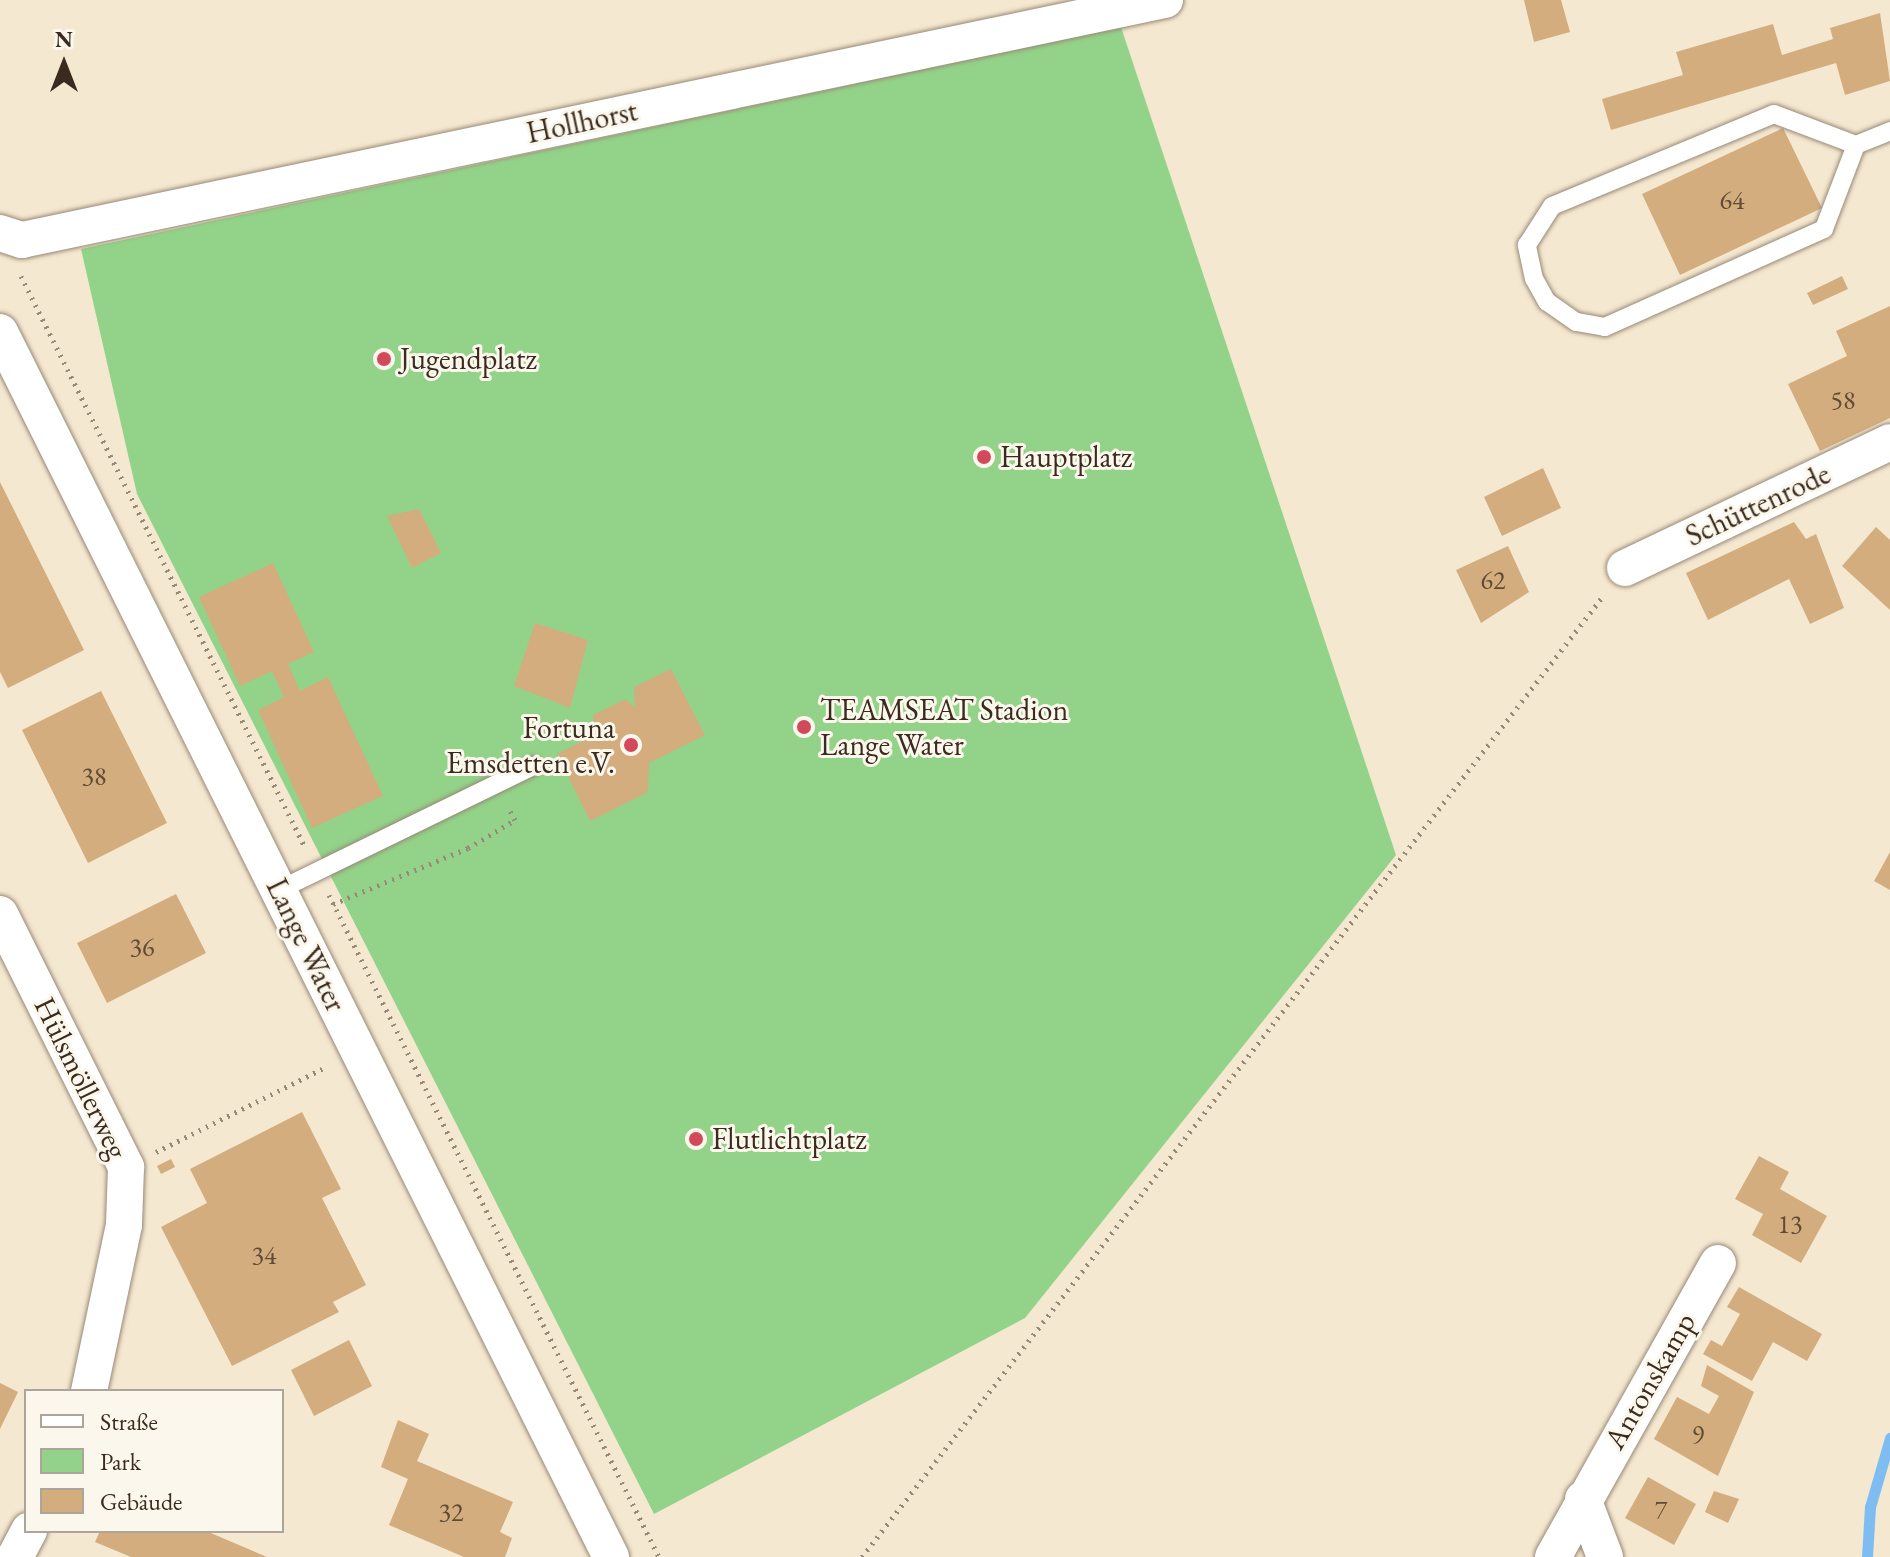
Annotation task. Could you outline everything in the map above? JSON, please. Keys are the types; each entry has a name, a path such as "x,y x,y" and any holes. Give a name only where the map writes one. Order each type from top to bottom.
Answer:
{"street":[{"name":"Hollhorst","path":"7,248 22,240 1165,0"},
{"name":"Lange Water","path":"0,332 611,1557"},
{"name":"Schüttenrode","path":"1625,568 1890,442"},
{"name":"Hülsmöllerweg","path":"0,914 126,1167 124,1225 89,1389"},
{"name":"Antonskamp","path":"1553,1557 1718,1263"},
{"path":"1583,1499 1605,1557"},
{"path":"15,1557 28,1533"}],"lane":[{"path":"1856,145 1824,229 1605,327 1566,315 1534,279 1527,245 1552,206 1774,114 1856,145 1890,131"},
{"path":"279,890 533,766"}],"path":[{"path":"7,248 659,1557"},
{"path":"862,1557 1625,568"},
{"path":"333,904 468,848 515,820 495,784"},
{"path":"126,1167 358,1050"}],"green space":[{"name":"TEAMSEAT Stadion Lange Water","path":"1121,27 1396,855 1025,1318 654,1514 137,494 81,249"}],"building":[{"path":"1524,0 1561,0 1570,32 1534,42"},
{"path":"1880,13 1890,81 1845,95 1836,63 1611,130 1602,99 1683,75 1676,52 1773,24 1782,55 1833,39 1830,28"},
{"path":"1783,128 1822,208 1680,275 1642,194"},
{"path":"1842,276 1848,289 1813,305 1807,293"},
{"path":"1890,306 1890,418 1820,451 1788,384 1847,356 1836,331"},
{"path":"1543,468 1561,508 1502,536 1484,497"},
{"path":"0,482 84,650 8,688 0,672"},
{"path":"419,509 441,553 412,568 387,516"},
{"path":"1794,522 1806,539 1816,534 1844,608 1810,624 1789,579 1708,620 1686,573"},
{"path":"1876,527 1890,540 1890,610 1842,566"},
{"path":"1508,546 1529,592 1481,623 1456,570"},
{"path":"273,563 314,652 288,664 300,691 328,677 383,796 312,828 258,710 284,697 272,671 240,686 199,597"},
{"path":"535,623 588,640 570,708 514,686"},
{"name":"Fortuna Emsdetten e.V.","path":"671,669 705,735 649,763 648,792 590,821 557,754 594,735 593,715 626,699 635,708 634,687"},
{"path":"101,691 167,823 88,863 22,730"},
{"path":"1890,852 1890,890 1874,881"},
{"path":"176,894 206,953 107,1003 77,943"},
{"path":"302,1112 341,1189 322,1198 366,1285 333,1302 339,1312 232,1366 161,1227 207,1203 190,1169"},
{"path":"1759,1156 1789,1172 1780,1189 1827,1216 1801,1263 1752,1235 1763,1214 1735,1199"},
{"path":"171,1159 175,1167 161,1174 157,1166"},
{"path":"1739,1287 1822,1334 1807,1361 1773,1342 1752,1381 1703,1354 1711,1340 1722,1346 1740,1314 1727,1307"},
{"path":"349,1340 372,1386 314,1416 291,1370"},
{"path":"1707,1365 1754,1392 1718,1476 1654,1439 1677,1397 1709,1414 1719,1396 1701,1386"},
{"path":"0,1383 18,1392 0,1429"},
{"path":"398,1420 429,1434 417,1461 513,1502 500,1532 512,1538 505,1557 464,1557 389,1525 408,1479 381,1467"},
{"path":"1648,1477 1696,1504 1674,1545 1625,1518"},
{"path":"1714,1491 1739,1499 1728,1523 1705,1512"},
{"path":"99,1533 211,1533 267,1557 131,1557 95,1542"}],"waterway":[{"name":"Lange Water","path":"1867,1557 1870,1507 1890,1438"}],"place":[{"name":"Jugendplatz","path":"384,359"},
{"name":"Hauptplatz","path":"984,457"},
{"name":"TEAMSEAT Stadion Lange Water","path":"804,727"},
{"name":"Fortuna Emsdetten e.V.","path":"631,745"},
{"name":"Flutlichtplatz","path":"696,1139"}]}
